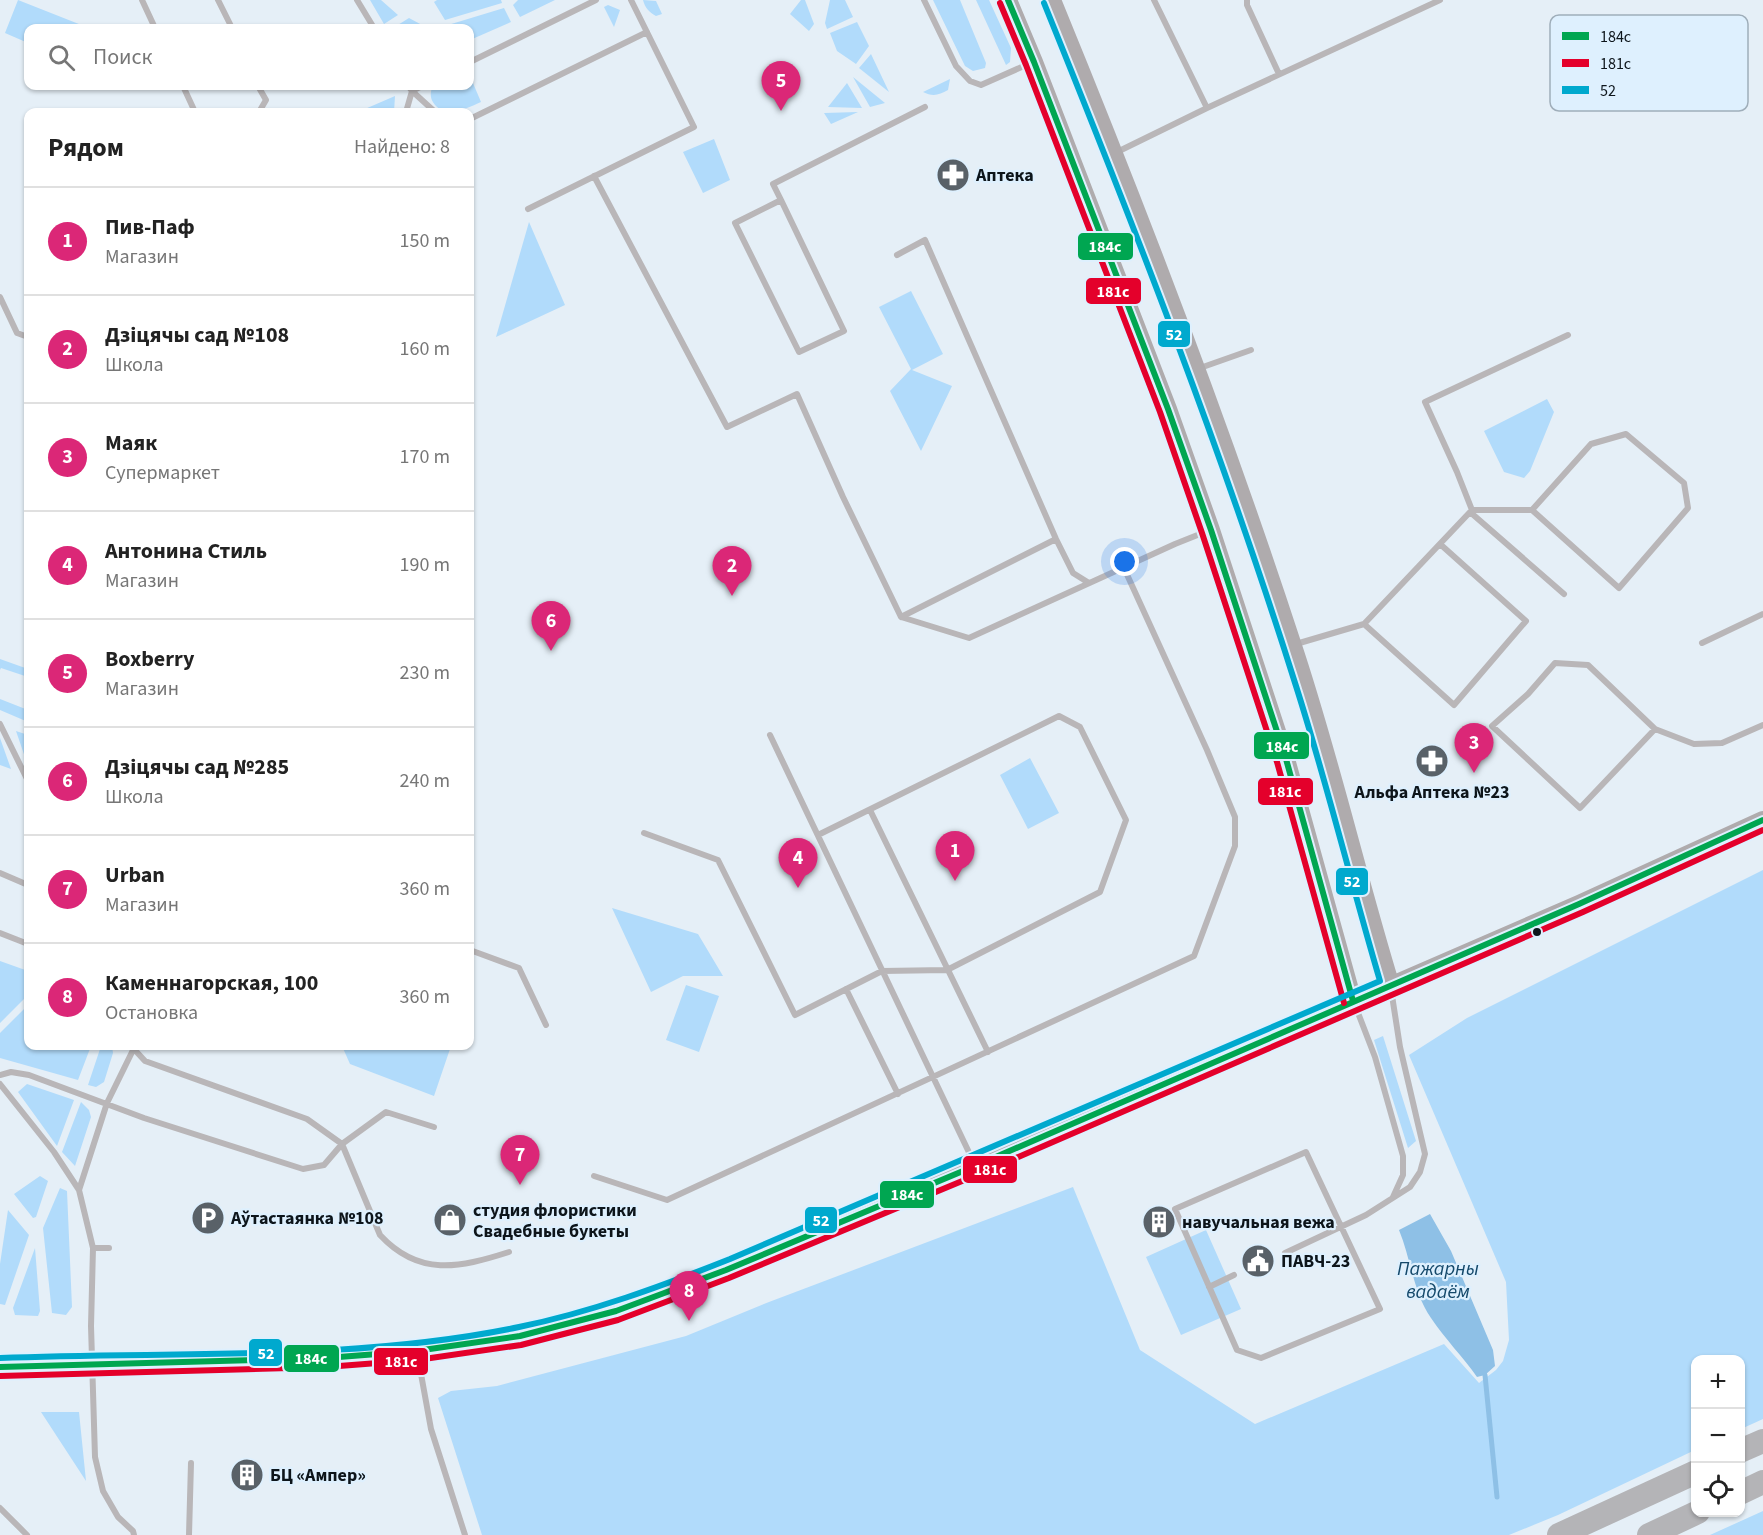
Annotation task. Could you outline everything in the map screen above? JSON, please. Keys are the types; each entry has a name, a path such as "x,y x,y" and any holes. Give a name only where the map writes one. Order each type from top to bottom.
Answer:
{"highway":[{"path":"1745,1449 1763,1441"},
{"path":"1559,1535 1691,1474"},
{"path":"1745,1491 1763,1482"},
{"path":"1648,1535 1691,1515"}],"main road":[{"path":"1008,0 1168,409 1211,530 1286,759 1353,1001"},
{"path":"1052,0 1115,153 1196,370 1207,393 1293,645 1326,751 1368,910 1391,986"},
{"path":"0,1368 326,1358 416,1351 520,1336 616,1311 726,1270 975,1166 1579,904 1763,820"}],"lane":[{"path":"142,0 153,24"},
{"path":"218,0 230,24"},
{"path":"357,0 372,24"},
{"path":"474,60 596,0"},
{"path":"528,209 694,127 631,0"},
{"path":"924,0 956,66 970,81 981,85 1034,62"},
{"path":"1154,0 1207,108"},
{"path":"1247,0 1247,5 1279,74"},
{"path":"1115,153 1440,0"},
{"path":"474,117 648,32"},
{"path":"185,90 193,108"},
{"path":"260,90 266,100 261,108"},
{"path":"407,108 410,90"},
{"path":"412,90 431,108"},
{"path":"781,200 735,223 799,352 844,331 781,200 773,184 925,107"},
{"path":"594,176 727,427 797,394 843,497 901,617 969,638 1211,530"},
{"path":"897,255 925,240 1072,573 1089,584"},
{"path":"0,297 17,333 24,336"},
{"path":"1564,594 1471,511 1457,472 1425,402 1568,335"},
{"path":"1196,370 1251,350"},
{"path":"1293,645 1364,624 1471,511 1532,510 1619,588 1688,508 1684,483 1626,434 1591,444 1532,510"},
{"path":"901,617 1056,538"},
{"path":"1364,624 1454,705 1526,621 1440,544"},
{"path":"594,1176 667,1200 1194,956 1235,846 1236,818 1124,568"},
{"path":"1702,643 1763,614"},
{"path":"1655,729 1580,808 1492,726 1528,694 1555,663 1588,665 1655,729 1694,744 1722,742 1763,725"},
{"path":"644,833 718,860 795,1015 882,971 947,970 1100,892 1126,820 1080,727 1059,716 818,835"},
{"path":"0,724 24,773"},
{"path":"770,735 975,1166"},
{"path":"870,810 988,1052"},
{"path":"0,873 24,883"},
{"path":"0,933 24,942"},
{"path":"474,951 519,968 546,1024"},
{"path":"1284,1253 1366,1215 1410,1187 1420,1172 1425,1154 1400,1047 1391,986"},
{"path":"846,989 898,1094"},
{"path":"1353,1001 1375,1057 1403,1156 1402,1175 1394,1197"},
{"path":"79,1190 107,1103 132,1050"},
{"path":"136,1050 145,1061 307,1119 342,1144 380,1235 390,1246 406,1257 418,1262 443,1266 509,1252"},
{"path":"0,1075 11,1072 29,1075 154,1121 303,1169 324,1165 342,1144 387,1112 434,1127"},
{"path":"0,1084 54,1152 79,1190 93,1248 95,1457 103,1491 118,1517 134,1535"},
{"path":"1306,1152 1380,1309 1261,1358 1237,1350 1209,1287 1175,1209 1306,1152"},
{"path":"93,1248 109,1248"},
{"path":"1209,1287 1234,1275"},
{"path":"416,1351 431,1429 465,1535"},
{"path":"189,1535 190,1463"},
{"path":"0,1508 27,1535"}],"shaded area":[{"path":"18,0 79,24 24,24 24,41 5,33"},
{"path":"370,0 381,0 398,15 384,24"},
{"path":"437,0 501,0 502,3 445,20 434,2"},
{"path":"518,0 555,0 520,17 513,5"},
{"path":"643,0 656,1 662,14 656,16 651,13"},
{"path":"801,0 805,0 814,24 809,31 790,14"},
{"path":"830,0 845,0 853,17 827,29 825,23"},
{"path":"933,0 960,0 986,63 985,68 973,71 965,66"},
{"path":"976,0 989,0 1011,48 1010,62 1006,65"},
{"path":"608,5 620,10 614,27 604,7"},
{"path":"504,8 511,22 474,38 474,24 451,24"},
{"path":"409,18 420,24 399,24"},
{"path":"857,22 869,46 856,64 837,51 830,33"},
{"path":"871,54 889,92 859,68"},
{"path":"853,77 885,103 870,107"},
{"path":"950,79 948,90 945,92 933,95 923,92"},
{"path":"847,83 862,108 828,107"},
{"path":"474,85 481,102 466,108 439,108 432,101 431,90 474,90"},
{"path":"395,96 394,108 367,108"},
{"path":"858,112 831,124 824,113"},
{"path":"714,139 730,180 703,193 683,152"},
{"path":"529,222 565,305 496,337"},
{"path":"911,291 943,354 912,370 952,386 921,451 890,391 911,369 879,307"},
{"path":"1547,399 1554,412 1530,471 1524,478 1504,472 1484,431"},
{"path":"0,659 24,668 24,676 1,668 0,670"},
{"path":"0,699 24,708 24,720 0,710"},
{"path":"16,731 24,734 24,754"},
{"path":"0,738 11,769 0,765"},
{"path":"1030,758 1059,813 1028,829 1000,775"},
{"path":"1763,870 1763,1419 1745,1427 1745,1355 1691,1355 1691,1452 1558,1515 1509,1535 482,1535 438,1398 451,1391 497,1386 686,1336 769,1302 1073,1187 1140,1350 1255,1424 1444,1344 1479,1383 1496,1370 1503,1361 1509,1340 1506,1282 1409,1055 1467,1018"},
{"path":"612,908 698,934 723,976 683,976 651,992"},
{"path":"0,961 24,970 24,999 0,1023"},
{"path":"686,985 719,996 699,1052 666,1040"},
{"path":"24,1009 24,1050 89,1050 78,1080 0,1058 0,1033"},
{"path":"1383,1036 1416,1141 1408,1148 1374,1040"},
{"path":"100,1050 113,1050 104,1082 96,1087 88,1085"},
{"path":"344,1050 450,1050 434,1096 350,1064"},
{"path":"27,1084 74,1100 57,1146 18,1092"},
{"path":"81,1102 89,1110 91,1117 75,1166 62,1152"},
{"path":"40,1176 48,1181 36,1217 33,1218 14,1194"},
{"path":"60,1188 67,1191 72,1307 66,1315 52,1313 43,1228"},
{"path":"8,1210 29,1235 5,1305 0,1304 0,1264"},
{"path":"1206,1230 1241,1309 1181,1335 1146,1257"},
{"path":"35,1248 40,1311 38,1316 15,1315 13,1308"},
{"path":"41,1412 79,1412 86,1481"},
{"path":"1763,1511 1763,1535 1710,1535"}],"water":[{"name":"Пажарны вадаём","path":"1430,1214 1451,1251 1493,1350 1495,1366 1485,1375 1477,1377 1442,1333 1425,1308 1416,1286 1399,1230"}],"waterway":[{"path":"1485,1375 1497,1497"}],"transit line":[{"name":"184с","path":"1008,0 1168,409 1211,530 1286,759 1353,1001"},
{"name":"181с","path":"1000,3 1160,412 1202,533 1277,762 1344,1003"},
{"name":"52","path":"0,1358 261,1353 391,1346 519,1327 573,1314 653,1288 730,1259 1380,981 1329,796 1239,513 1177,342 1044,3"},
{"name":"184с","path":"0,1367 326,1358 416,1351 520,1336 616,1311 726,1270 975,1166 1579,904 1763,820"},
{"name":"181с","path":"0,1376 326,1367 417,1360 521,1345 618,1320 729,1278 979,1174 1583,912 1763,830"}],"place":[{"name":"Boxberry","path":"781,111"},
{"name":"Аптека","path":"953,175"},
{"name":"Дзіцячы сад №108","path":"732,596"},
{"name":"Дзіцячы сад №285","path":"551,651"},
{"name":"Альфа Аптека №23","path":"1432,761"},
{"name":"Маяк","path":"1474,773"},
{"name":"Пив-Паф","path":"955,881"},
{"name":"Антонина Стиль","path":"798,888"},
{"name":"Urban","path":"520,1185"},
{"name":"Аўтастаянка №108","path":"208,1218"},
{"name":"студия флористики Свадебные букеты","path":"450,1220"},
{"name":"навучальная вежа","path":"1159,1222"},
{"name":"ПАВЧ-23","path":"1258,1261"},
{"name":"Каменнагорская, 100","path":"689,1321"},
{"name":"БЦ «Ампер»","path":"247,1475"}]}
